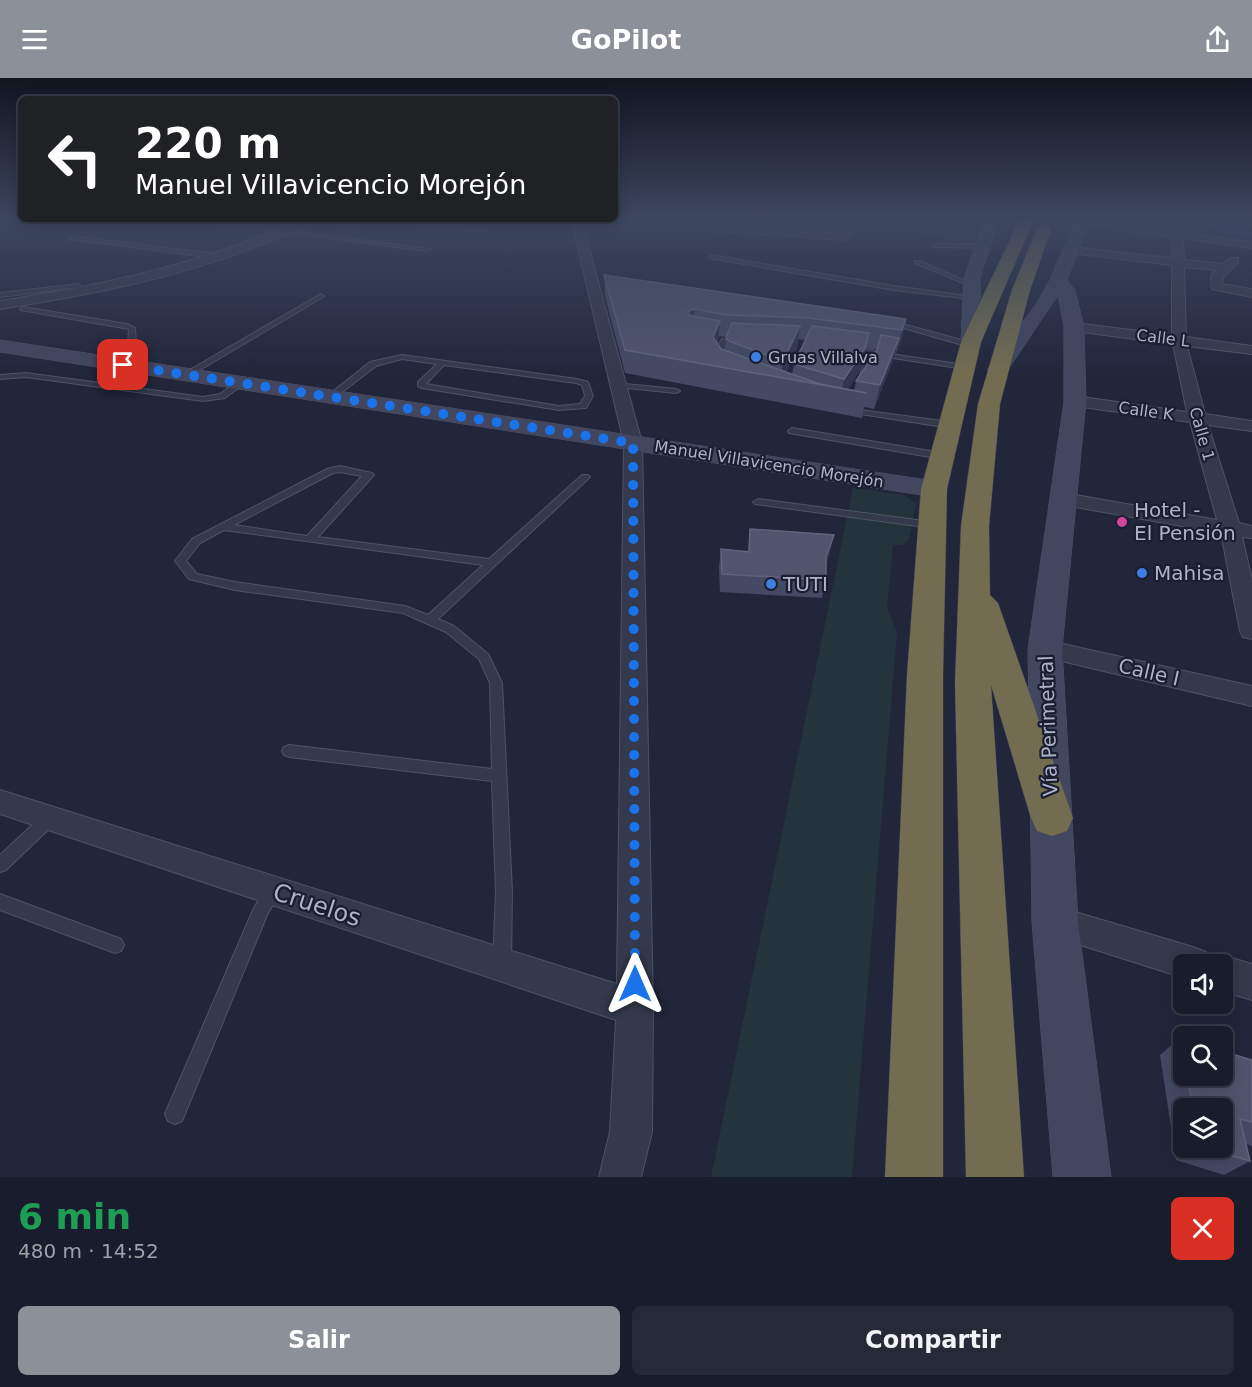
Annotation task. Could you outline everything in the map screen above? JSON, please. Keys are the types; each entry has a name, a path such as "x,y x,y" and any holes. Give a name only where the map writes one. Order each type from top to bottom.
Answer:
{"highway":[{"path":"914,1177 925,675 936,490 969,352 1005,270"},
{"path":"995,1177 973,683 977,496 989,404 1028,270"},
{"path":"975,579 1052,818"}],"main road":[{"path":"969,352 972,278 975,270"},
{"path":"998,370 1044,305 1063,270"},
{"name":"Vía Perimetral","path":"1058,280 1066,290 1074,327 1075,401 1045,649 1055,922 1082,1177"},
{"name":"Manuel Villavicencio Morejón","path":"0,346 936,490"}],"street":[{"path":"0,305 73,294 178,270"},
{"path":"589,270 633,443 635,1008 632,1132 620,1177"},
{"name":"Calle 1","path":"1178,270 1179,340 1197,418 1230,528 1252,632"},
{"path":"1223,270 1217,276 1216,286 1250,293 1252,309"},
{"name":"Calle L","path":"1074,327 1252,350"},
{"name":"Calle K","path":"1075,401 1252,426"},
{"path":"1064,499 1252,532"},
{"name":"Calle I","path":"1045,649 1252,696"},
{"name":"Cruelos","path":"0,802 635,1008"},
{"path":"1055,922 1173,958"},
{"path":"1233,976 1252,982"}],"lane":[{"path":"789,270 894,288 972,291"},
{"path":"934,270 972,291"},
{"path":"0,295 79,286"},
{"path":"184,375 321,296"},
{"path":"23,309 132,328 132,345 103,362"},
{"path":"882,321 969,352"},
{"path":"723,368 717,361 721,341 736,342"},
{"path":"841,348 871,352 969,352"},
{"path":"860,381 866,372 871,352"},
{"path":"330,397 380,361 402,357 577,381 585,384 589,396 583,406 559,408 422,386 422,382 442,363"},
{"path":"0,377 26,375 203,399 222,396 241,383"},
{"path":"618,385 676,391"},
{"path":"848,400 842,409 950,425"},
{"path":"792,431 936,490"},
{"path":"310,539 369,475 335,469 196,541 180,561 193,577 235,586 405,610 450,629 484,657 496,683 504,892 502,965"},
{"path":"430,620 585,477"},
{"path":"758,502 936,490"},
{"path":"223,527 491,563"},
{"path":"289,751 498,776"},
{"path":"0,865 50,818"},
{"path":"174,1114 261,910 273,891"},
{"path":"0,902 115,945"}],"shaded area":[{"path":"853,488 904,495 916,504 909,539 903,545 893,545 887,608 897,633 852,1177 711,1177"}],"building":[{"path":"604,275 906,319 902,330 808,318 727,315 694,309 687,312 691,316 720,321 713,337 721,349 820,384 867,393 625,350"},
{"path":"732,323 800,326 783,361 729,341 726,338"},
{"path":"812,326 869,333 865,348 844,379 794,364"},
{"path":"881,335 899,338 880,385 856,381 877,350"},
{"path":"750,529 834,535 826,557 826,580 722,574 721,549 749,552"},
{"path":"1233,1054 1252,1060 1252,1122 1240,1119 1250,1161 1233,1156 1233,1098 1191,1098 1189,1086 1233,1086"}],"place":[{"name":"Gruas Villalva","path":"756,357"},
{"name":"Hotel - El Pensión","path":"1122,522"},
{"name":"Mahisa","path":"1142,573"},
{"name":"TUTI","path":"771,584"}],"route":[{"path":"123,365 633,443 635,984"}]}
